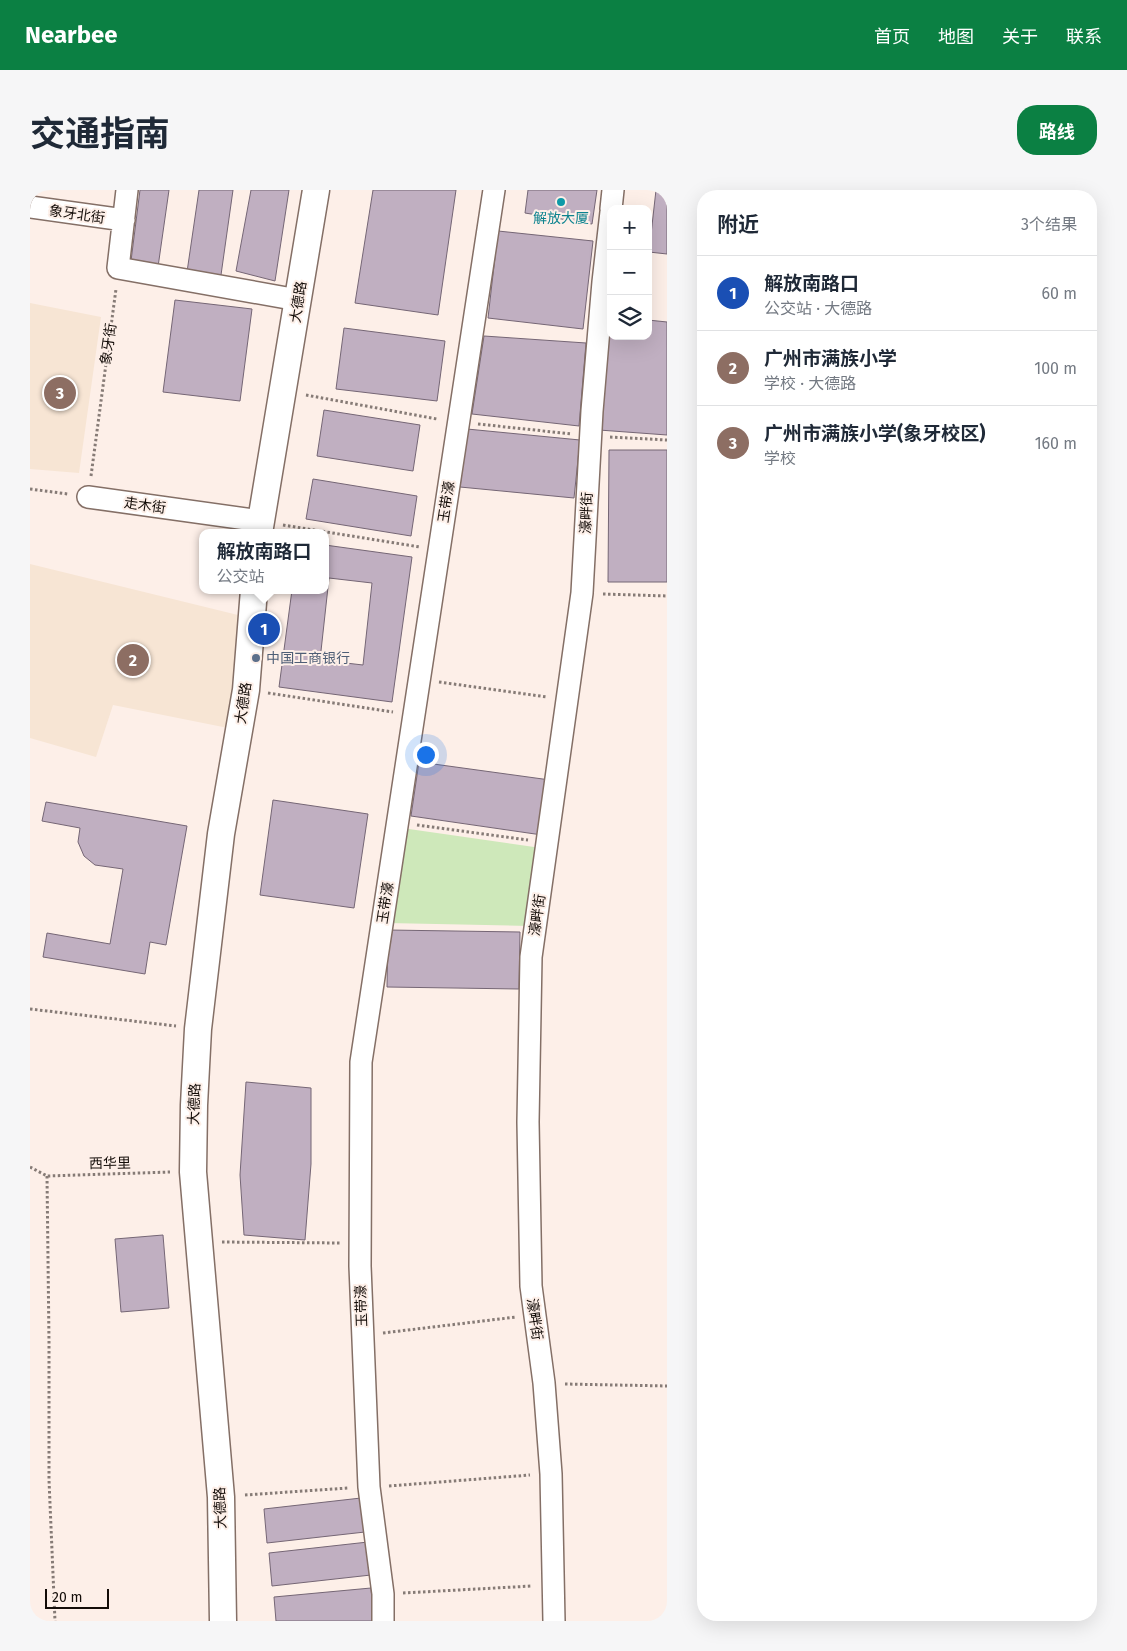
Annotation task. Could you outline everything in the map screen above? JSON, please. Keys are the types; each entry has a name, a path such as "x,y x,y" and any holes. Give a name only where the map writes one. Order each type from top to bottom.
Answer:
{"main road":[{"name":"大德路","path":"260,527 316,190"},
{"name":"大德路","path":"223,1621 221,1497 193,1172 194,1105 198,1029 221,834 246,690 254,594"}],"lane":[{"path":"127,190 118,268 298,300"},
{"name":"玉带濠","path":"384,1621 383,1594 368,1487 360,1243 360,1062 494,190"},
{"name":"濠畔街","path":"612,205 613,190"},
{"name":"象牙北街","path":"30,207 124,220"},
{"name":"濠畔街","path":"554,1621 551,1474 544,1383 531,1286 528,1122 532,957 582,593 592,411 607,242"},
{"name":"走木街","path":"88,497 260,527"}],"path":[{"name":"象牙街","path":"88,497 118,268"},
{"path":"30,489 88,497"},
{"path":"260,527 275,529"},
{"path":"329,536 438,550"},
{"path":"582,593 667,596"},
{"path":"419,680 568,700"},
{"path":"246,690 413,716"},
{"path":"397,822 548,843"},
{"path":"30,1009 198,1029"},
{"name":"西华里","path":"30,1167 47,1176 193,1172"},
{"path":"47,1176 49,1480 56,1621"},
{"path":"199,1242 360,1243"},
{"path":"362,1335 535,1315"},
{"path":"561,1384 667,1386"},
{"path":"221,1497 551,1474"},
{"path":"383,1594 552,1585"}],"shaded area":[{"path":"30,303 101,317 79,473 30,469"},
{"path":"30,564 242,616 228,728 113,705 96,757 30,738"}],"green space":[{"path":"402,828 541,848 529,926 387,923"}],"building":[{"path":"140,190 169,190 158,267 131,261"},
{"path":"199,190 233,190 221,275 187,272"},
{"path":"251,190 289,190 275,281 236,271"},
{"path":"373,190 456,190 438,315 355,303"},
{"name":"解放大厦","path":"528,190 597,190 592,224 525,213"},
{"path":"656,190 667,190 667,254 652,252 652,225"},
{"path":"498,231 593,241 583,329 488,318"},
{"path":"175,300 252,309 240,401 163,392"},
{"path":"652,320 667,322 667,435 599,430 607,330 607,340 652,340"},
{"path":"344,328 445,341 437,401 336,389"},
{"path":"484,336 586,343 579,426 472,414"},
{"path":"324,410 420,425 413,471 317,456"},
{"path":"467,429 580,440 574,498 460,487"},
{"path":"609,450 667,450 667,582 608,582"},
{"path":"313,479 417,496 411,536 306,519"},
{"path":"329,546 412,557 392,702 279,687 291,594 327,594 320,660 363,665 372,583 329,578"},
{"path":"419,762 550,780 542,835 411,816"},
{"path":"273,800 368,814 354,908 260,895"},
{"path":"46,802 187,826 166,945 150,942 145,974 43,957 47,933 110,944 123,869 95,865 84,856 78,842 80,828 42,821"},
{"path":"388,930 520,932 519,989 387,987"},
{"path":"246,1082 311,1088 311,1164 305,1240 244,1235 240,1175"},
{"path":"163,1235 169,1308 121,1312 115,1239"},
{"path":"361,1498 365,1532 267,1543 264,1509"},
{"path":"368,1542 371,1575 272,1586 269,1553"},
{"path":"371,1588 374,1621 276,1621 274,1597"}],"place":[{"name":"解放大厦","path":"561,202"},
{"name":"广州市满族小学(象牙校区)","path":"60,393"},
{"name":"解放南路口","path":"264,629"},
{"name":"中国工商银行","path":"256,658"},
{"name":"广州市满族小学","path":"133,660"}]}
